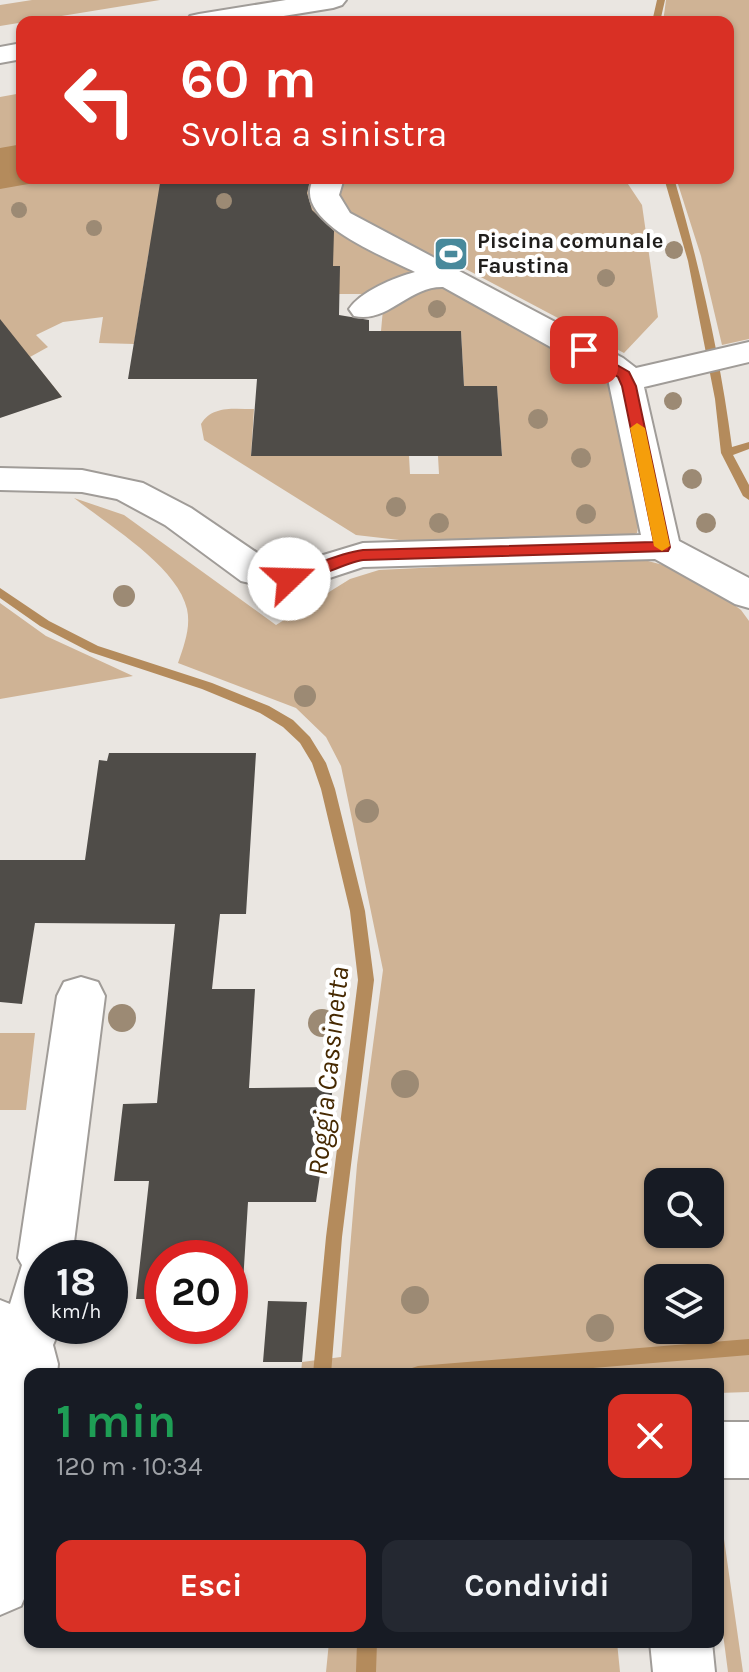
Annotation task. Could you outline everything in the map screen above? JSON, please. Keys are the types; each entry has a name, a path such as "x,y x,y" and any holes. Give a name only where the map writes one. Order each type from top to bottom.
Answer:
{"street":[{"path":"236,16 333,0"},
{"path":"325,184 324,198 329,210 339,219 611,365 626,381 662,547"},
{"path":"365,309 418,280 433,276 450,278"},
{"path":"626,381 725,358"},
{"path":"0,479 71,481 127,490 150,499 255,572 289,579 304,576 341,558 363,555 662,547 749,595"},
{"path":"47,1240 81,996"},
{"path":"11,1333 28,1349 29,1368"},
{"path":"0,1585 24,1408"},
{"path":"724,1450 749,1450"},
{"path":"682,1648 684,1672"}],"shaded area":[{"path":"32,0 160,0 62,16 16,16 16,23 0,26 0,5"},
{"path":"666,0 749,0 749,339 722,345 701,256 678,184 734,184 734,16 664,16"},
{"name":"Piscina comunale Faustina","path":"16,94 16,184 628,184 642,205 658,317 624,353 445,258 368,294 339,294 339,266 252,266 149,251 134,344 99,343 103,317 63,322 36,335 48,347 30,357 62,397 0,415 0,97"},
{"path":"16,145 16,184 28,184 0,189 0,148"},
{"path":"445,286 602,373 611,385 637,533 627,537 408,541 356,535 204,440 201,424 211,414 224,409 254,409 251,456 409,456 410,474 439,474 438,456 502,456 497,387 464,386 461,331 381,331 383,309 418,288"},
{"path":"74,498 124,515 276,625 350,579 379,570 622,558 667,566 716,591 741,610 749,621 749,1392 724,1393 724,1368 302,1368 302,1362 341,1357 357,1165 383,970 341,766 326,737 296,708 178,663 186,636 187,609 170,577 140,548"},
{"path":"0,603 46,636 133,676 0,699"},
{"path":"0,1033 35,1033 26,1110 0,1110"},
{"path":"724,1539 743,1672 728,1672 724,1642"},
{"path":"328,1648 618,1648 620,1672 326,1672"}],"building":[{"path":"160,184 309,184 307,193 312,210 334,231 333,266 340,266 339,315 369,320 369,331 461,331 464,386 497,386 502,456 251,456 257,379 128,379"},
{"path":"0,319 62,397 0,418"},
{"path":"109,753 256,753 246,914 220,914 212,989 255,989 249,1088 333,1087 316,1202 248,1202 246,1240 144,1240 144,1299 136,1299 149,1181 114,1181 123,1104 157,1103 175,924 35,923 22,1004 0,1002 0,860 85,860 99,760 107,761"},
{"path":"268,1301 307,1302 302,1362 263,1362"}],"waterway":[{"path":"657,16 661,0"},
{"path":"671,184 693,261 720,399 727,453"},
{"path":"727,453 749,445"},
{"path":"727,453 749,496"},
{"name":"Roggia Cassinetta","path":"0,592 45,624 94,649 207,686 265,710 288,724 305,740 319,763 357,911 366,980 334,1237 323,1368"},
{"path":"492,1368 749,1347"},
{"path":"366,1672 367,1648"}],"slow traffic":[{"path":"637,428 662,546"}],"place":[{"name":"Piscina comunale Faustina","path":"451,254"}],"route":[{"path":"289,579 304,576 341,558 363,555 662,547 629,386 624,375 584,350"}]}
